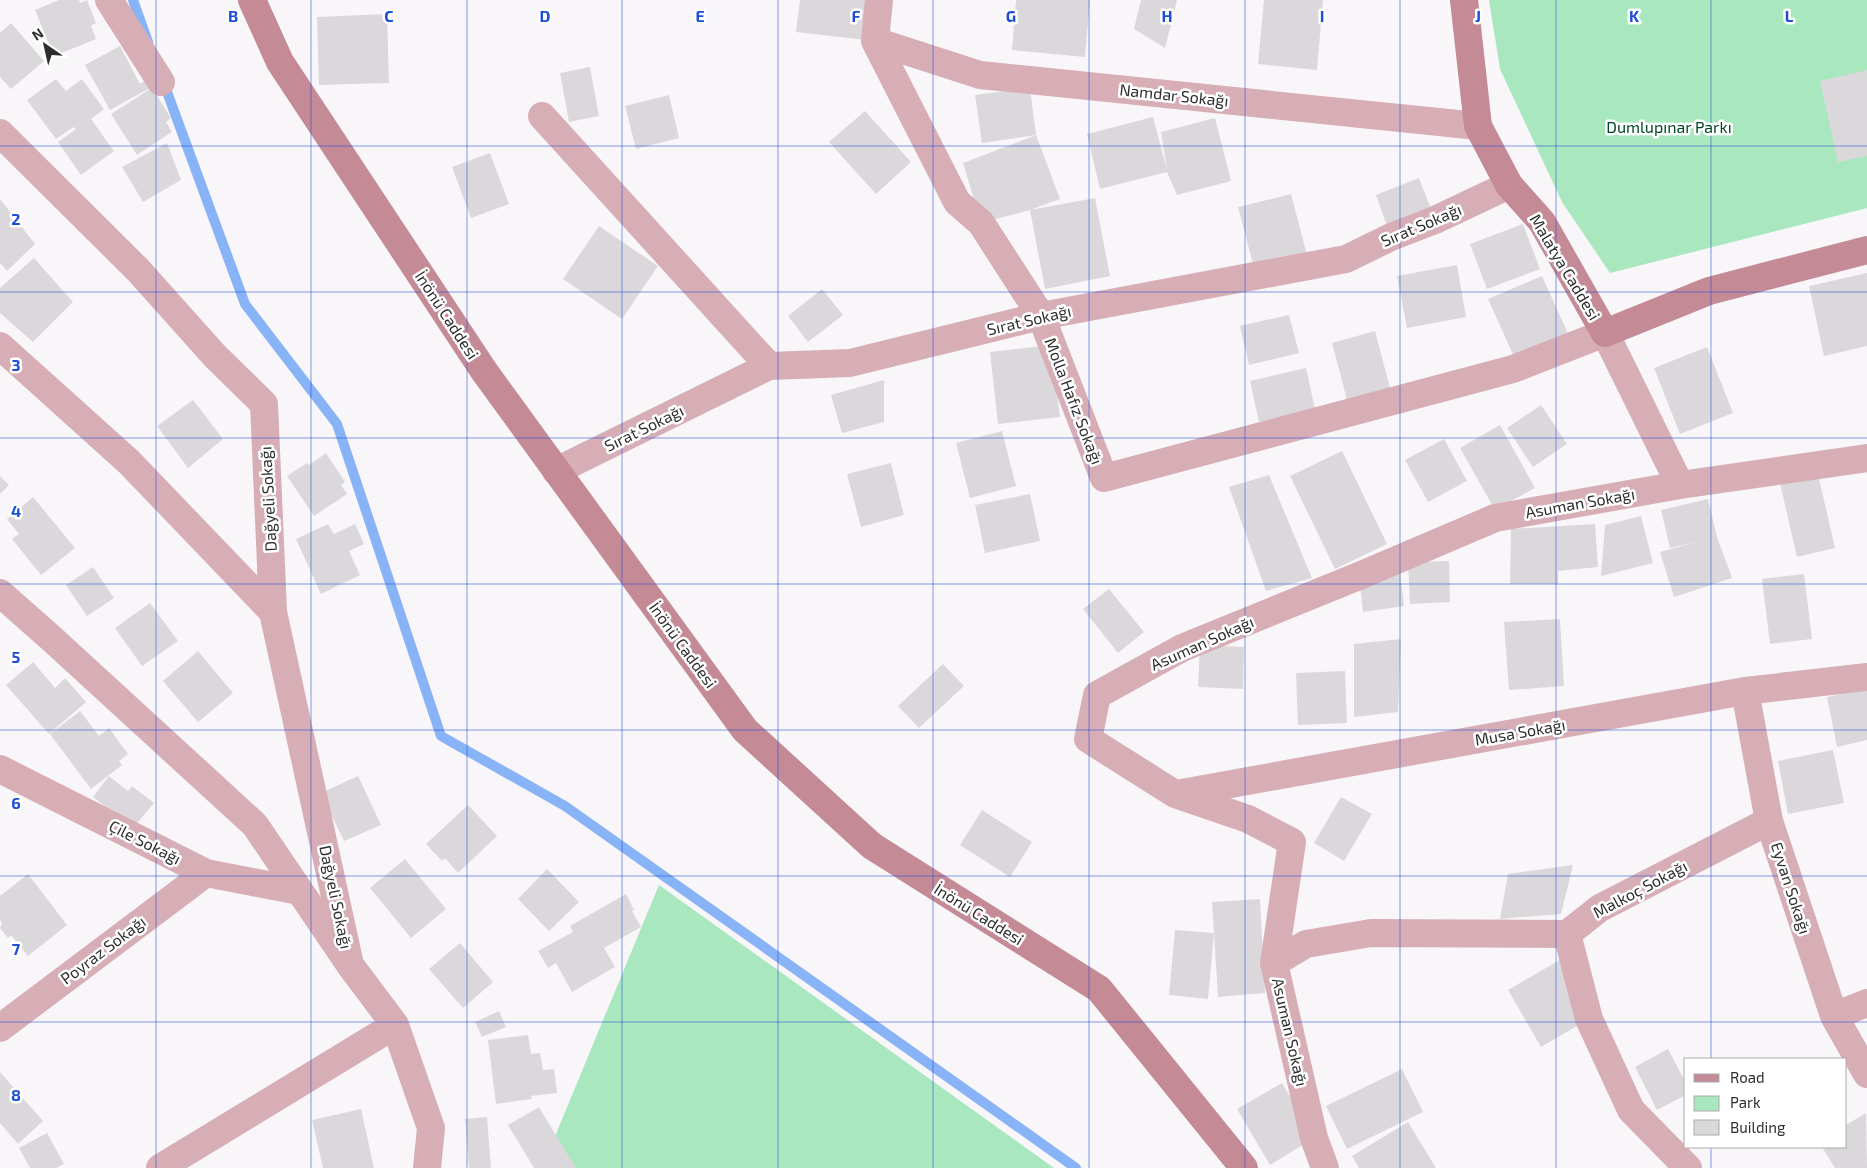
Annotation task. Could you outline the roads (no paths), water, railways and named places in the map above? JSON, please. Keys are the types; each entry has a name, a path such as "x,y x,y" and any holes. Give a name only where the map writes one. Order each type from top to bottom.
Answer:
{"street":[{"path":"109,0 162,82"},
{"name":"İnönü Caddesi","path":"252,0 280,62 484,371 744,730 872,846 1099,989 1244,1168"},
{"path":"874,41 880,0"},
{"name":"Malatya Caddesi","path":"1464,0 1478,126 1509,185 1542,222 1605,333 1709,291 1867,250"},
{"name":"Namdar Sokağı","path":"874,41 980,75 1478,126"},
{"name":"Molla Hafız Sokağı","path":"874,41 957,202 980,223 1041,316 1104,478 1513,369 1605,333"},
{"path":"542,116 769,366"},
{"name":"Dağyeli Sokağı","path":"0,133 138,270 215,356 264,404 273,612 350,965"},
{"name":"Sırat Sokağı","path":"556,471 769,366 850,363 1041,316 1346,259 1509,185"},
{"path":"1605,333 1680,485"},
{"path":"0,346 129,462 273,612"},
{"name":"Asuman Sokağı","path":"1325,1168 1314,1138 1274,963 1292,842 1248,819 1175,794 1088,740 1097,695 1182,648 1359,576 1494,518 1680,485 1867,458"},
{"path":"0,593 255,825 350,965 395,1025 430,1128 426,1168"},
{"name":"Musa Sokağı","path":"1175,794 1745,691 1867,677"},
{"name":"Eyvan Sokağı","path":"1745,691 1769,821 1834,1016 1867,1074"},
{"name":"Çile Sokağı","path":"0,769 206,873 299,891"},
{"name":"Malkoç Sokağı","path":"1566,934 1600,908 1769,821"},
{"name":"Poyraz Sokağı","path":"0,1028 206,873"},
{"path":"1274,963 1306,944 1371,933 1566,934 1590,1019 1631,1110 1688,1168"},
{"path":"1834,1016 1867,1003"},
{"path":"160,1168 395,1025"}],"waterway":[{"path":"133,0 148,42"},
{"path":"163,81 245,304 337,424 441,736 565,806 1076,1168"}],"park label":[{"name":"Dumlupınar Parkı","path":"1669,127"}]}
